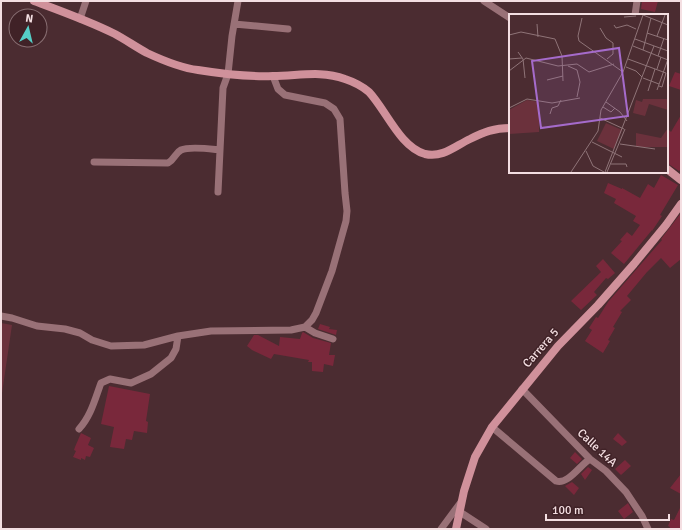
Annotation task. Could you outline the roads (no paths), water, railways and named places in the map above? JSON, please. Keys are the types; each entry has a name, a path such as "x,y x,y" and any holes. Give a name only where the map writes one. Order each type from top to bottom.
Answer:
{"street":[{"path":"34,1 48,3 115,34 147,53 197,70 228,74 274,76 316,73 329,74 358,84 369,92 403,138 425,154 444,154 468,139 482,133 495,128 509,128"},
{"path":"80,19 86,1"},
{"path":"218,192 223,88 228,74 238,1"},
{"path":"484,1 509,17"},
{"path":"635,14 637,1"},
{"path":"234,24 288,29"},
{"path":"1,316 36,326 65,329 80,333 92,340 111,346 128,347 144,345 178,336 211,331 291,330 305,327 316,313 332,271 348,211 345,193 340,119 334,109 325,102 285,95 278,90 274,76"},
{"path":"94,162 168,163 173,160 177,153 182,149 190,148 220,150"},
{"path":"668,170 681,180"},
{"name":"Carrera 5","path":"456,529 475,457 492,427 558,346 598,305 634,264 681,204"},
{"path":"305,327 315,333 333,339"},
{"path":"79,429 85,423 101,383 110,379 131,383 151,374 171,358 176,349 178,336"},
{"name":"Calle 14A","path":"522,389 626,492 642,516 648,529"},
{"path":"492,427 556,482 560,483 566,480 590,458"},
{"path":"441,529 463,499"},
{"path":"460,512 486,529"}]}
